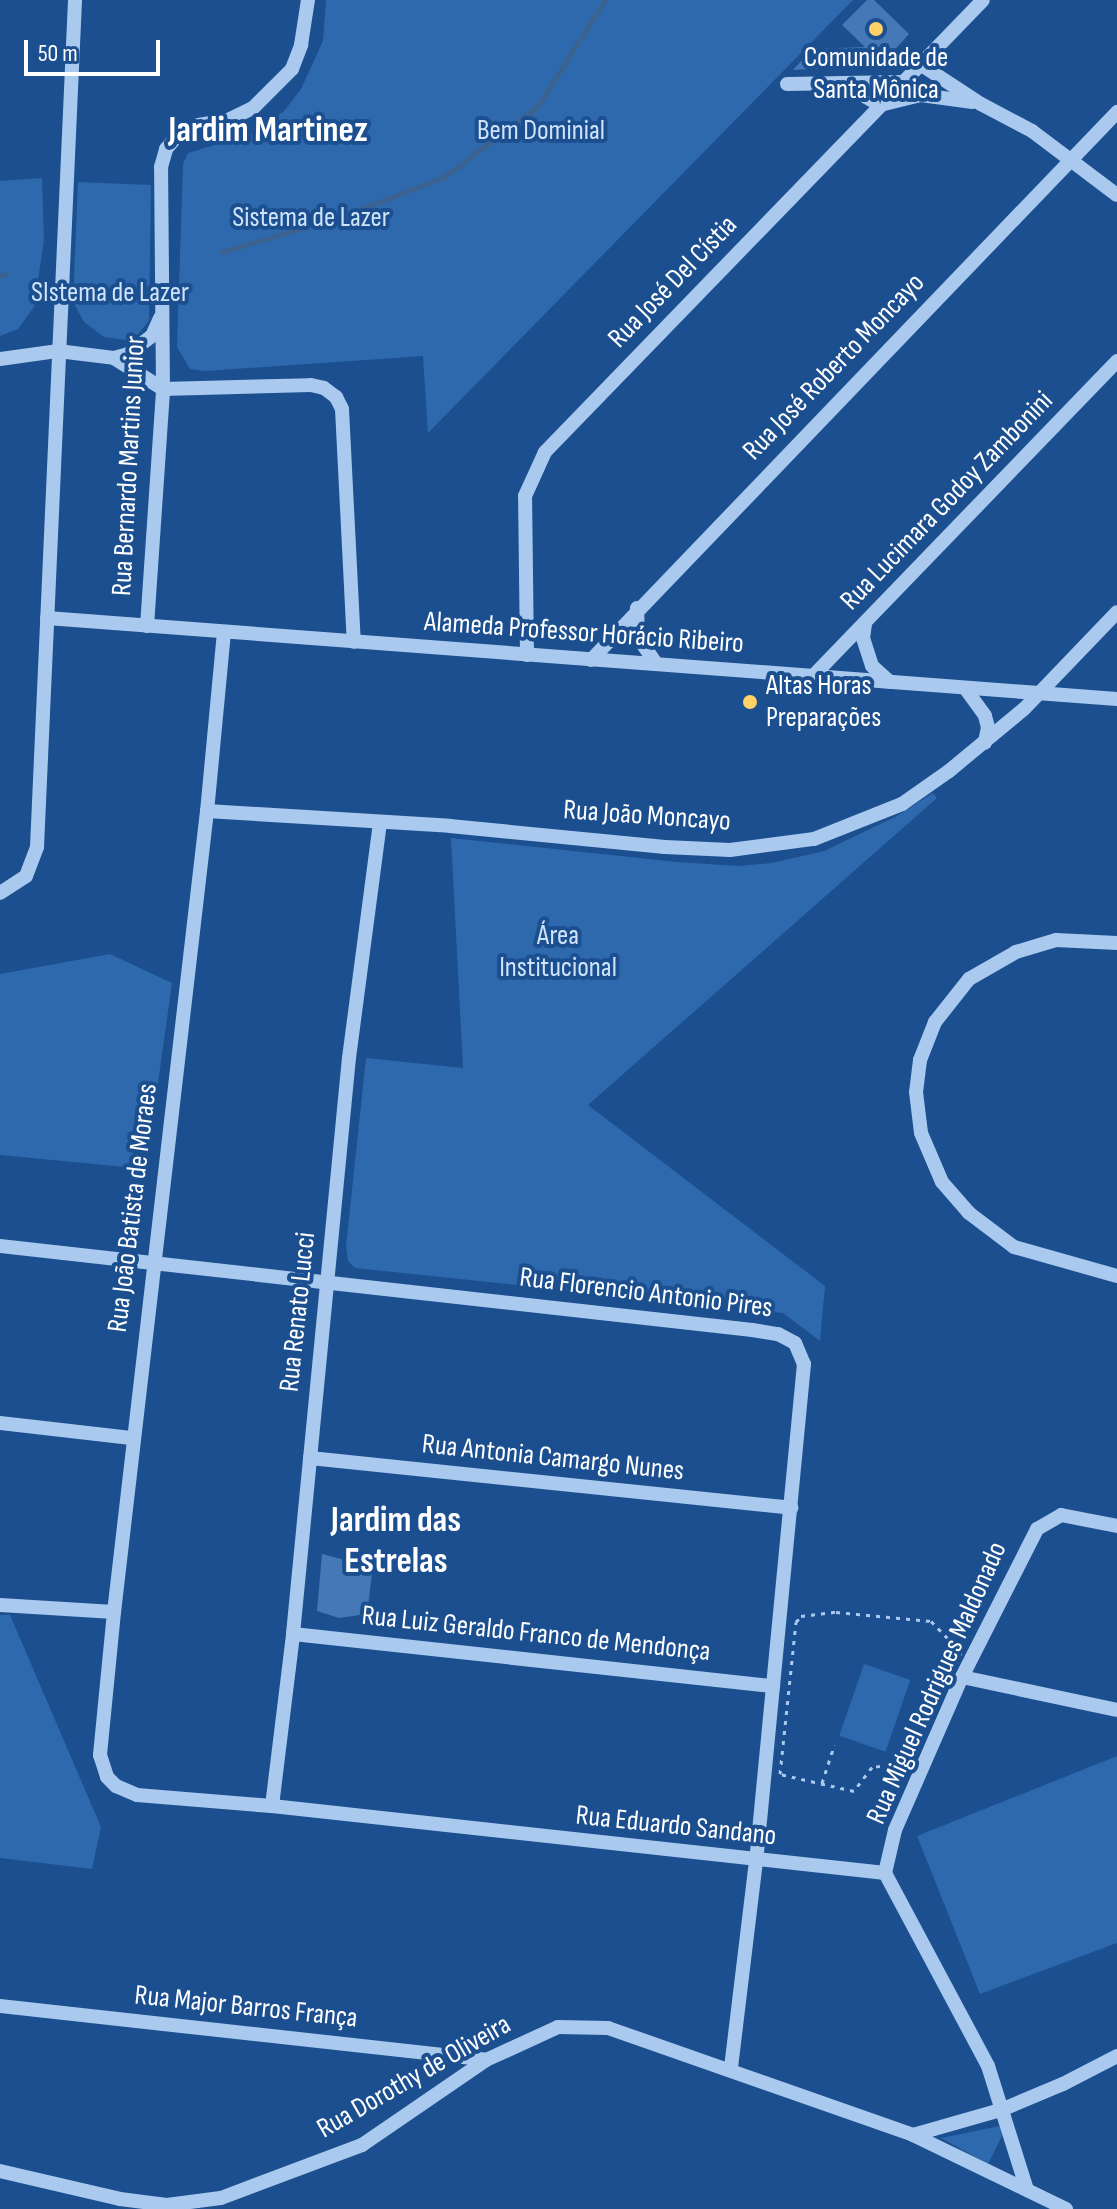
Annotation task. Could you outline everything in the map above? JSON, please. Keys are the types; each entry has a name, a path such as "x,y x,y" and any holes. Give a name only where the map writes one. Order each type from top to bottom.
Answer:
{"street":[{"path":"0,893 26,876 35,859 75,0"},
{"name":"Rua Bernardo Martins Junior","path":"147,626 163,389 161,167 166,149 180,133 199,125 228,120 253,108 292,69 301,45 308,0"},
{"name":"Rua José Del Cístia","path":"527,655 525,496 545,452 983,0"},
{"path":"920,64 981,104 1032,131 1117,195"},
{"path":"787,84 902,82"},
{"path":"845,85 880,105 921,95 981,104"},
{"path":"845,85 858,106 859,127"},
{"name":"Rua José Roberto Moncayo","path":"591,660 637,608 1117,112"},
{"path":"0,359 58,351 114,358 128,354 152,336 162,311"},
{"path":"114,358 163,389 311,385 324,388 336,397 342,409 354,642"},
{"name":"Rua Lucimara Godoy Zambonini","path":"813,676 1117,361"},
{"path":"637,608 638,637 656,664"},
{"name":"Rua João Moncayo","path":"207,811 730,850 814,839 853,827 902,804 985,743 1117,612"},
{"name":"Alameda Professor Horácio Ribeiro","path":"47,618 1117,699"},
{"path":"865,624 864,640 872,666 891,682"},
{"name":"Rua João Batista de Moraes","path":"116,1786 107,1777 100,1755 131,1438 155,1261 207,811 224,632"},
{"path":"965,688 985,716 988,727 985,743"},
{"name":"Rua Renato Lucci","path":"272,1806 293,1634 349,1058 380,823"},
{"path":"1117,943 1056,940 1016,952 969,979 935,1022 920,1060 916,1092 921,1133 942,1182 969,1213 1014,1247 1117,1276"},
{"name":"Rua Florencio Antonio Pires","path":"0,1246 155,1261 778,1334 795,1343 804,1364 756,1861 731,2069"},
{"path":"0,1423 131,1438"},
{"name":"Rua Antonia Camargo Nunes","path":"310,1458 791,1508"},
{"name":"Rua Miguel Rodrigues Maldonado","path":"885,1873 895,1830 962,1677 1030,1540 1048,1520 1061,1515 1117,1526"},
{"path":"0,1605 114,1612"},
{"name":"Rua Luiz Geraldo Franco de Mendonça","path":"293,1634 773,1686"},
{"path":"962,1677 1117,1710"},
{"name":"Rua Eduardo Sandano","path":"116,1786 137,1795 272,1806 885,1873"},
{"path":"885,1873 988,2066 1027,2190"},
{"name":"Rua Major Barros França","path":"0,2006 486,2060"},
{"name":"Rua Dorothy de Oliveira","path":"0,2171 108,2197 167,2205 221,2198 362,2145 486,2060 558,2027 585,2025 608,2028 731,2069 913,2135 1066,2209"},
{"path":"913,2135 1001,2110 1063,2084 1117,2056"}],"path":[{"path":"836,1612 931,1621 961,1652 907,1769 890,1765 872,1767 854,1791 822,1784 780,1774 796,1622 801,1616 836,1612"},
{"path":"822,1784 834,1745"}],"green space":[{"path":"326,0 853,0 428,433 423,356 205,371 190,369 177,347 183,164 188,153 254,133 284,111 301,89 323,41"},
{"path":"42,178 44,240 34,307 18,329 0,336 0,181"},
{"name":"SIstema de Lazer","path":"78,182 151,185 149,321 138,334 125,340 104,337 84,322 73,302"},
{"name":"Área Institucional","path":"933,793 937,798 588,1105 825,1286 820,1341 783,1313 355,1268 348,1261 346,1246 366,1058 463,1068 451,838 677,862 738,866 772,863 824,851 895,817"},
{"path":"110,954 172,983 146,1169 0,1155 0,974"},
{"path":"0,1615 10,1615 101,1827 92,1869 0,1858"},
{"path":"864,1664 910,1680 886,1752 839,1736"},
{"path":"1117,1756 1117,1943 980,1994 917,1836"},
{"path":"1000,2126 1002,2136 988,2164 941,2138"}],"building":[{"name":"Comunidade de Santa Mônica","path":"867,0 874,0 909,34 889,56 880,46 860,66 793,70 812,49 865,47 842,25"},
{"path":"322,1554 345,1560 374,1558 367,1614 339,1618 317,1611"}],"waterway":[{"path":"222,252 342,216 444,177 537,107 605,0"},
{"path":"0,276 5,274"}],"place":[{"name":"Comunidade de Santa Mônica","path":"876,29"},
{"name":"Altas Horas Preparações","path":"750,702"}],"district":[{"name":"Jardim Martinez","path":"268,131"},
{"name":"Jardim das Estrelas","path":"396,1540"}],"park label":[{"name":"Bem Dominial","path":"541,131"},
{"name":"Sistema de Lazer","path":"311,218"}]}
